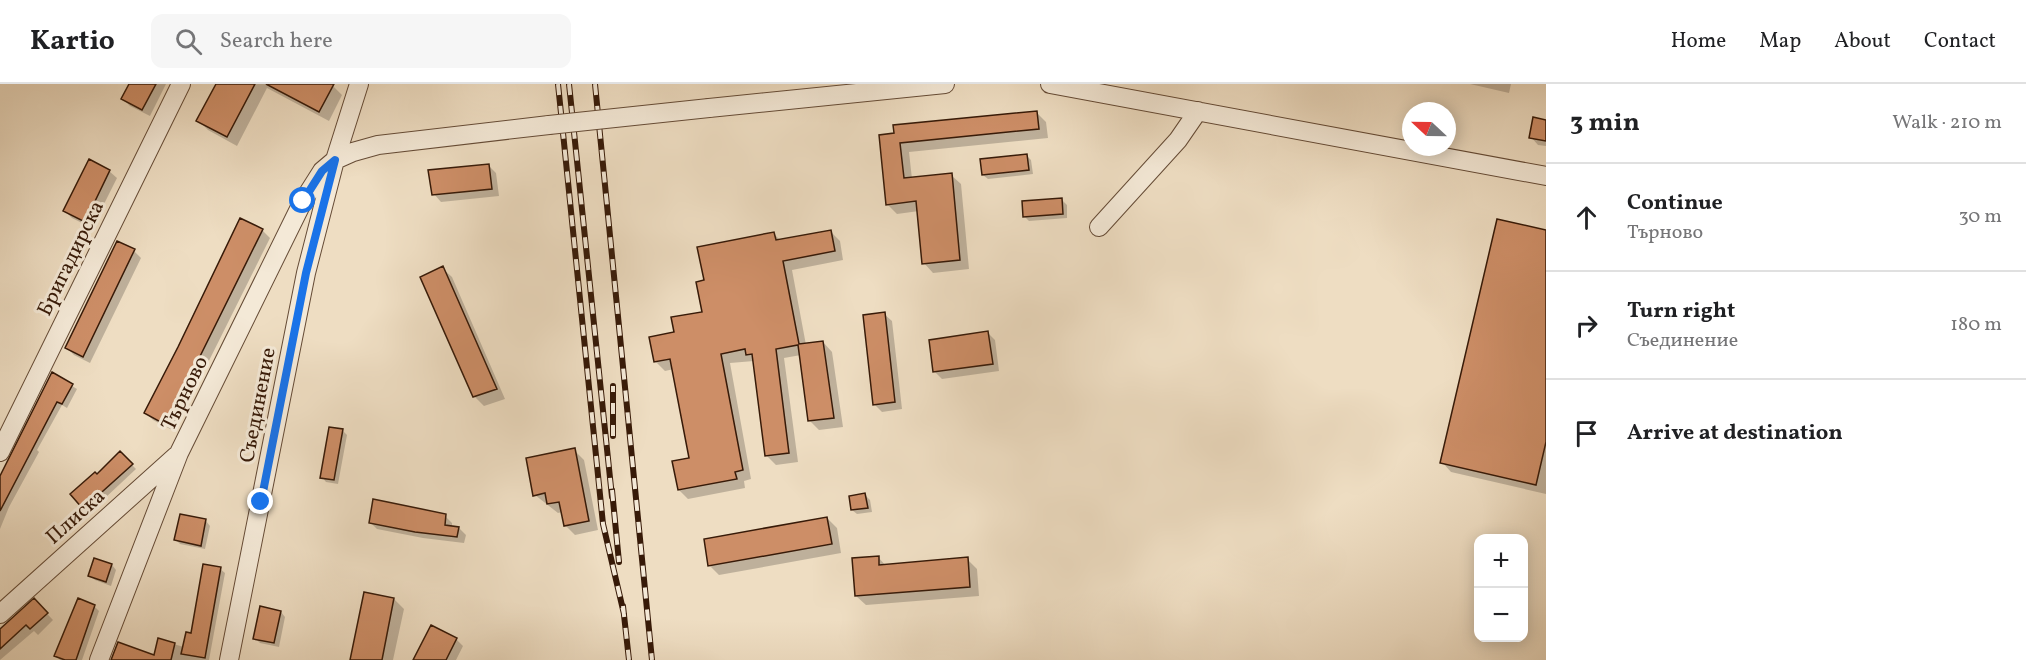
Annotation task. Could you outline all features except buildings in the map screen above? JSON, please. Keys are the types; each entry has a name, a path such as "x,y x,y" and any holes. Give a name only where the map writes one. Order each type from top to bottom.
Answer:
{"street":[{"name":"Бригадирска","path":"0,452 181,84"},
{"name":"Съединение","path":"229,660 306,273 335,160 359,84"},
{"path":"335,160 378,145 945,84"},
{"path":"1050,84 1546,176"},
{"path":"1100,227 1178,140 1198,111"},
{"name":"Търново","path":"99,660 179,453 306,194 322,171 335,160"},
{"name":"Плиска","path":"0,614 179,453"}],"railway":[{"path":"558,84 603,524 624,614"},
{"path":"569,84 612,497"},
{"path":"595,84 652,660"},
{"path":"613,386 613,436"},
{"path":"612,490 619,562"},
{"path":"623,606 629,660"}],"route":[{"path":"261,502 306,273 335,160 322,171 303,201"}]}
